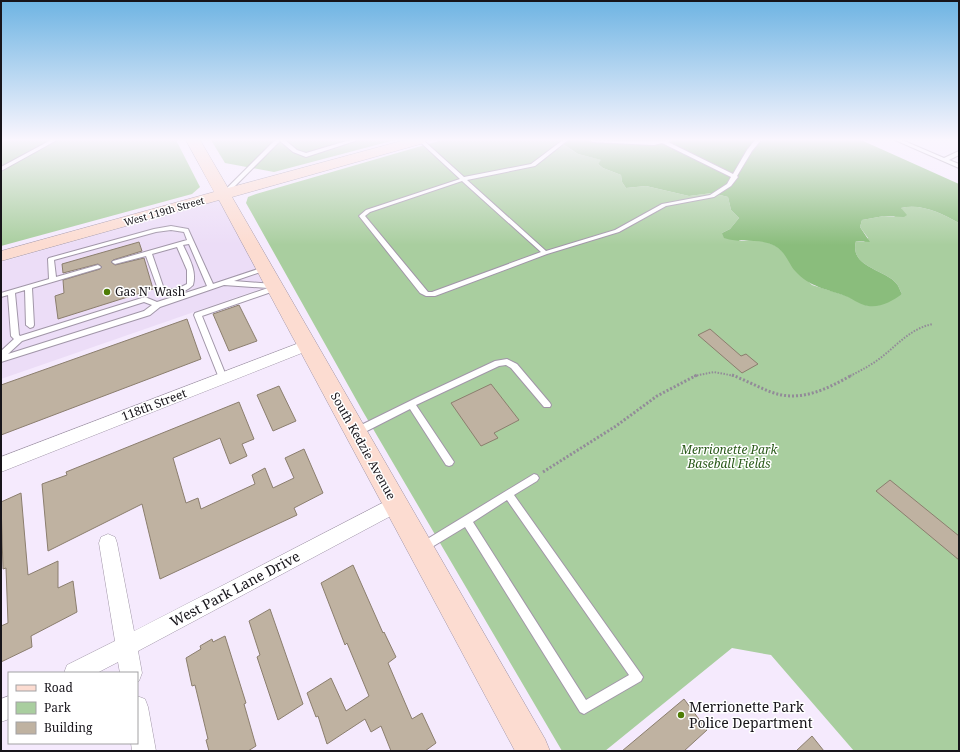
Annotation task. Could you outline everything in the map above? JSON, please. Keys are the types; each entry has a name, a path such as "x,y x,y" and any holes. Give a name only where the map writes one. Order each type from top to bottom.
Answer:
{"main road":[{"name":"South Kedzie Avenue","path":"212,175 534,751"},
{"name":"West 119th Street","path":"1,256 294,175"}],"street":[{"name":"118th Street","path":"1,465 307,345"},
{"name":"West Park Lane Drive","path":"77,672 396,504"},
{"path":"108,543 132,672"},
{"path":"138,713 144,751"}],"lane":[{"path":"223,195 243,175"},
{"path":"460,175 545,253"},
{"path":"483,175 464,179 368,210 362,216 422,292 426,294 441,292 545,253 617,231 664,206 712,196 725,189 736,177 732,175"},
{"path":"53,280 51,259 150,231 180,228 186,230 211,286"},
{"path":"150,231 152,239"},
{"path":"122,239 124,247"},
{"path":"115,262 126,257 191,241"},
{"path":"153,250 161,290 170,293 190,285 192,280 179,244"},
{"path":"83,250 85,258"},
{"path":"1,295 86,269 98,267"},
{"path":"223,282 271,281"},
{"path":"1,359 147,314 157,305 223,282 271,281"},
{"path":"223,378 198,315 271,281"},
{"path":"28,287 30,325"},
{"path":"11,292 15,336 19,339"},
{"path":"1,356 19,339 36,335 145,299 157,305"},
{"path":"356,432 498,363 507,362 514,366 547,405"},
{"path":"411,404 449,462"},
{"path":"420,548 534,478"},
{"path":"466,520 584,708 636,677 508,494"}],"path":[{"path":"534,478 617,426 648,402 677,385 704,373 728,374 777,395 796,398 810,395 851,376 877,360 917,328 933,324"}],"shaded area":[{"path":"220,200 266,287 1,379 1,262"}],"green space":[{"path":"1,175 194,175 200,187 192,194 1,246"},
{"name":"Merrionette Park Baseball Fields","path":"321,175 621,175 622,182 626,188 646,186 689,196 712,193 728,197 731,210 739,218 730,229 722,233 741,241 762,240 776,246 787,255 791,264 812,285 847,296 868,306 902,294 897,284 891,278 862,262 858,257 855,250 856,241 864,242 868,238 860,227 862,220 884,216 894,217 902,211 901,208 916,207 931,210 959,223 959,751 854,751 771,655 732,648 605,751 562,751 362,410 246,203 248,197"},
{"path":"621,175 939,175 959,184 959,223 931,210 916,207 901,208 907,215 904,217 884,216 862,220 860,227 870,242 856,241 855,250 858,257 862,262 891,278 897,284 902,294 886,303 877,306 868,306 809,283 795,271 783,252 769,243 737,241 724,238 722,233 730,229 739,218 731,210 728,197 712,193 689,196 646,186 626,188 622,182"}],"building":[{"path":"139,242 142,251 113,260 111,262 115,265 144,258 153,289 58,319 55,296 64,293 63,280 100,269 102,267 98,264 63,273 62,264"},
{"path":"239,305 257,341 229,351 213,314"},
{"path":"187,319 201,359 1,435 1,385"},
{"path":"710,329 741,356 746,354 758,364 742,373 698,335"},
{"path":"491,384 519,420 494,433 498,438 481,446 451,403"},
{"path":"279,386 296,421 273,431 257,395"},
{"path":"239,402 254,439 242,444 247,456 230,464 220,438 173,458 186,503 198,498 201,509 255,484 252,475 265,468 273,488 294,478 285,458 304,449 323,493 294,508 297,515 160,579 142,504 48,551 42,484 67,475 66,472"},
{"path":"890,480 959,536 959,560 876,491"},
{"path":"21,493 28,575 58,561 58,588 73,581 77,612 31,636 32,647 1,662 1,626 8,623 6,568 3,569 1,502"},
{"path":"353,565 383,633 384,632 396,657 388,663 412,719 422,713 436,743 425,751 391,751 381,726 371,732 365,719 327,744 318,716 316,717 307,693 331,678 346,711 369,696 347,643 345,645 321,583"},
{"path":"270,609 303,704 278,720 257,657 260,655 249,621"},
{"path":"225,636 246,703 244,704 256,746 248,751 209,751 206,740 208,739 195,685 192,686 186,658 201,649 200,646 212,639 213,642"},
{"name":"Merrionette Park Police Department","path":"684,699 707,730 684,751 622,751"},
{"path":"812,736 824,751 796,751"}],"place":[{"name":"Gas N' Wash","path":"107,292"},
{"name":"Merrionette Park Police Department","path":"681,715"}]}
